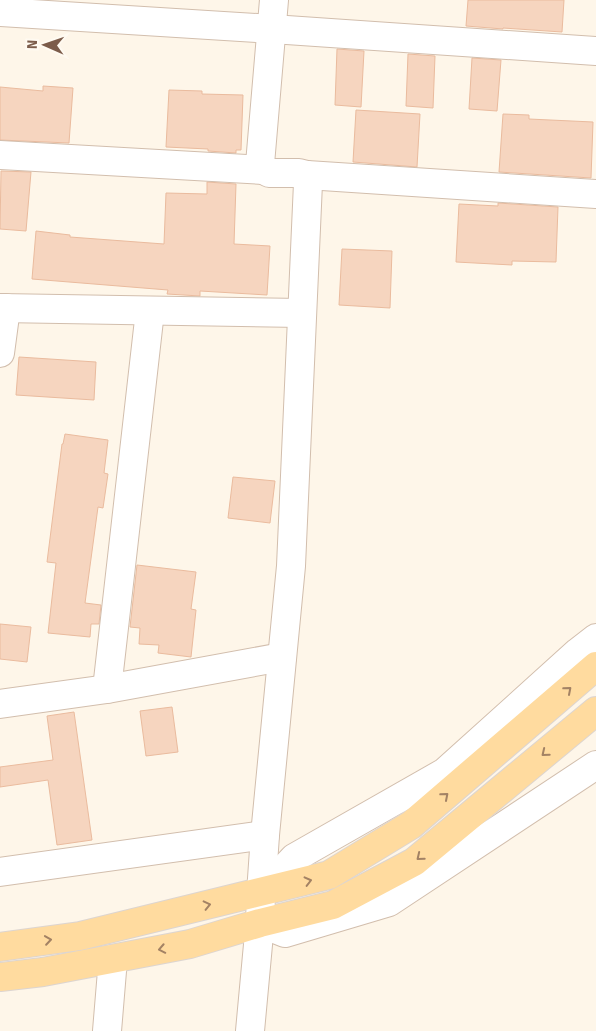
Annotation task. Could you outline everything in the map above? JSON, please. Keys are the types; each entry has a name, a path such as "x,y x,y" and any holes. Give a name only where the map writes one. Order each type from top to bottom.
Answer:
{"main road":[{"path":"0,947 80,936 329,875 411,825 596,666"},
{"path":"0,977 43,972 190,944 260,923 333,905 414,862 596,711"}],"street":[{"path":"274,0 260,164 264,170 269,173 299,173 596,194"},
{"path":"0,12 272,28 596,51"},
{"path":"0,155 264,170"},
{"path":"250,1031 260,923 265,835 291,566 307,175"},
{"path":"0,353 3,308 301,313"},
{"path":"107,689 150,310"},
{"path":"261,893 294,858 445,772 596,638"},
{"path":"0,704 107,689 282,656"},
{"path":"260,923 285,933 389,902 596,765"},
{"path":"0,872 265,835"},
{"path":"107,1031 113,959"}],"building":[{"path":"468,0 564,0 562,32 466,26"},
{"path":"337,49 364,51 361,107 335,105"},
{"path":"408,54 435,56 433,108 406,106"},
{"path":"472,58 501,60 497,111 469,109"},
{"path":"43,86 73,88 69,143 0,140 0,87 43,91"},
{"path":"169,90 202,91 202,94 243,95 241,150 236,150 236,153 208,151 208,149 166,147"},
{"path":"356,110 420,114 417,167 353,162"},
{"path":"503,114 529,115 529,119 593,122 591,178 499,172"},
{"path":"1,171 31,172 26,231 0,229"},
{"path":"207,182 236,184 234,244 270,246 267,295 200,291 200,296 167,294 168,290 32,279 36,231 70,235 70,237 164,244 166,193 207,194"},
{"path":"498,203 558,207 556,262 512,261 512,265 456,262 459,204 498,206"},
{"path":"342,249 392,251 390,308 339,305"},
{"path":"19,357 96,362 94,400 16,395"},
{"path":"65,434 108,440 104,473 108,474 103,508 98,507 85,603 101,605 99,624 91,624 90,637 48,633 56,563 47,562 62,444"},
{"path":"233,477 275,481 270,523 228,518"},
{"path":"137,565 196,572 191,609 196,610 191,657 158,653 159,645 139,644 140,628 130,627"},
{"path":"0,624 31,627 27,662 0,659"},
{"path":"172,707 178,752 146,756 140,711"},
{"path":"74,712 92,840 57,845 48,780 0,787 0,767 53,760 47,716"}]}
